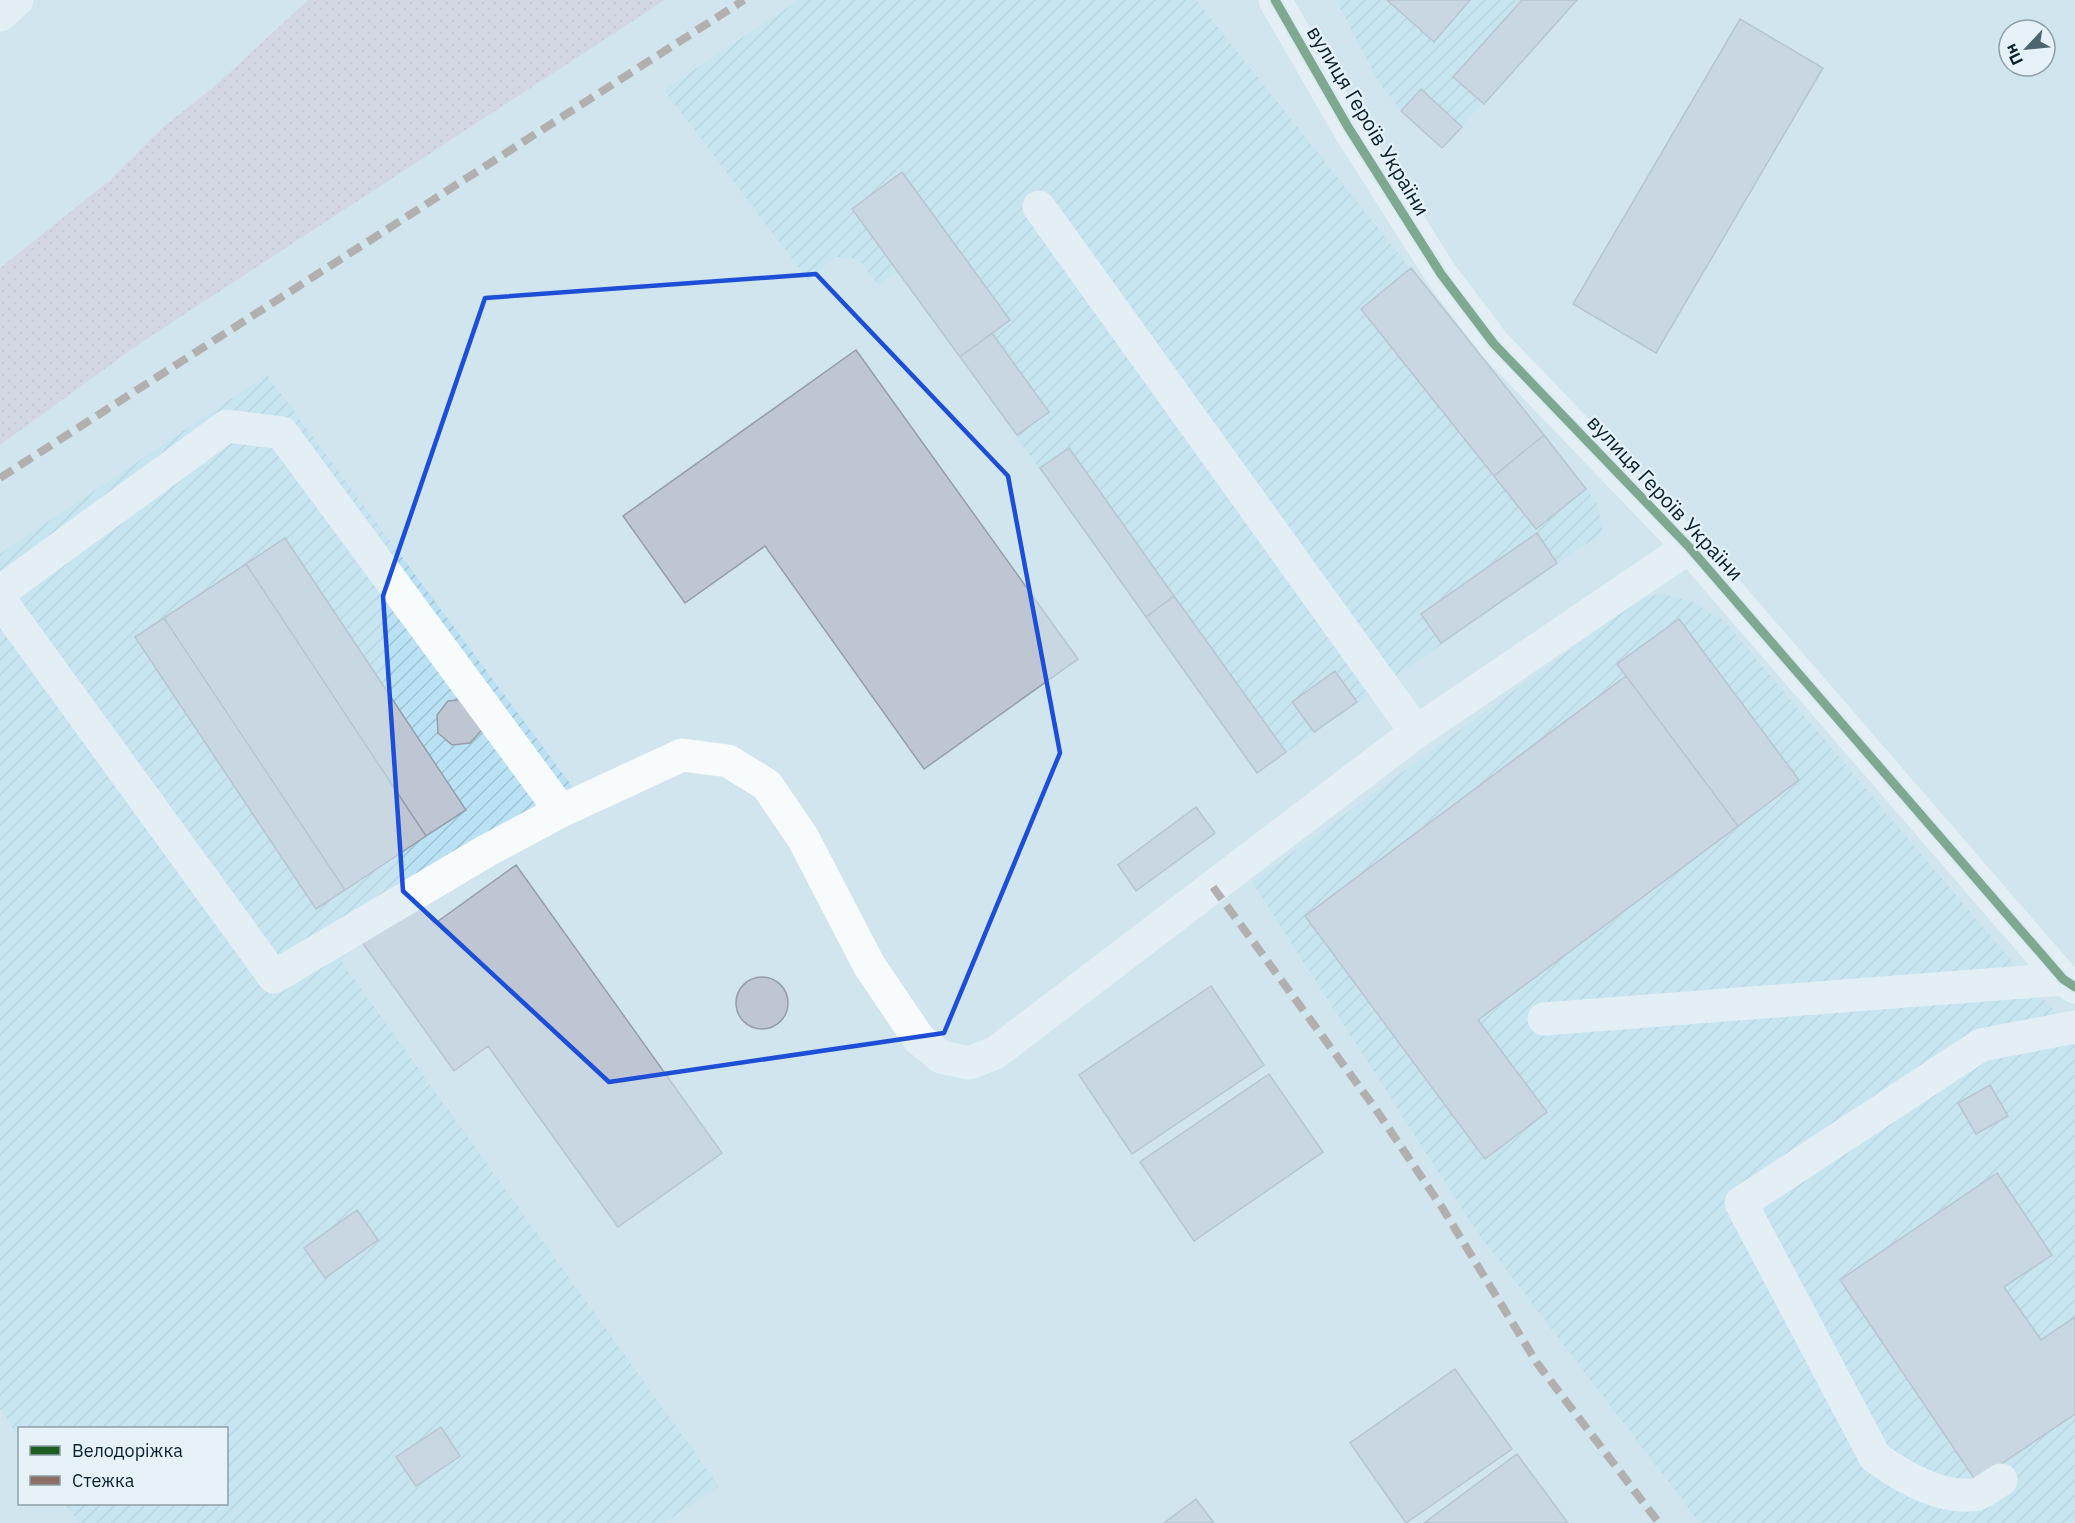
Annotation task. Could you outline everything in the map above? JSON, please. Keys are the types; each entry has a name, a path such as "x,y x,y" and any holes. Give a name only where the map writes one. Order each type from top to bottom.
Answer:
{"street":[{"path":"0,15 17,0"},
{"name":"вулиця Героїв України","path":"1275,0 1348,127 1441,274 1494,344 1689,547 2069,983"},
{"path":"1039,207 1416,732"},
{"path":"0,592 227,426 282,433 561,811"},
{"path":"0,600 274,977 486,851 561,811 682,755 728,761 767,784 803,838 869,965 919,1039 941,1057 969,1063 995,1053 1416,732 1689,547"},
{"path":"1544,1019 2069,983"},
{"path":"2001,1480 1974,1496 1947,1492 1894,1472 1875,1457 1742,1203 1981,1045 2075,1028"}],"highlighted area":[{"path":"816,274 1008,476 1060,753 944,1033 609,1082 403,891 383,596 485,298"}],"shaded area":[{"path":"308,0 665,0 142,342 0,445 0,268 109,181 162,128 216,85"},
{"path":"799,0 1196,0 1597,503 1603,532 1257,773 898,271 878,285 858,259 836,257 808,280 664,90"},
{"path":"1336,0 1577,0 1442,148 1401,111 1378,81"},
{"path":"267,375 592,813 415,898 359,938 341,961 719,1486 664,1523 79,1523 66,1505 228,1505 228,1427 18,1427 18,1436 0,1409 0,554"},
{"path":"1663,594 1693,602 1724,621 2075,1036 2075,1523 1700,1523 1475,1229 1252,882 1641,598"}],"building":[{"path":"1387,0 1470,0 1434,42"},
{"path":"1522,0 1577,0 1484,104 1453,77"},
{"path":"1740,19 1823,68 1656,353 1573,304"},
{"path":"1421,89 1462,127 1442,148 1401,111"},
{"path":"902,172 1010,320 960,357 852,209"},
{"path":"1411,268 1544,435 1494,476 1361,309"},
{"path":"992,333 1049,412 1017,435 960,357"},
{"path":"856,350 1078,659 924,769 765,546 685,603 623,516"},
{"path":"1544,435 1586,489 1536,529 1494,476"},
{"path":"1069,448 1174,596 1146,617 1040,468"},
{"path":"1537,533 1557,563 1441,643 1421,614"},
{"path":"285,538 466,810 426,836 246,564"},
{"path":"246,564 426,836 345,890 164,618"},
{"path":"1174,596 1286,752 1257,773 1146,617"},
{"path":"164,618 345,890 316,909 135,637"},
{"path":"1679,619 1799,780 1738,826 1617,664"},
{"path":"1335,671 1357,702 1314,732 1292,702"},
{"path":"1626,676 1738,826 1478,1020 1547,1112 1485,1159 1305,916"},
{"path":"466,699 482,730 470,743 452,745 438,733 437,715 448,701"},
{"path":"1196,807 1215,833 1136,891 1118,865"},
{"path":"516,865 722,1153 618,1227 488,1046 454,1071 359,938 415,898 434,924"},
{"path":"757,977 767,977 776,981 784,989 788,1003 784,1017 776,1025 767,1029 757,1029 748,1025 740,1017 736,1008 736,998 740,989 748,981"},
{"path":"1211,986 1264,1065 1132,1154 1079,1075"},
{"path":"1269,1074 1323,1152 1194,1241 1140,1162"},
{"path":"1990,1085 2008,1116 1976,1134 1958,1103"},
{"path":"1997,1173 2052,1255 2004,1287 2041,1340 2075,1317 2075,1414 1976,1481 1840,1280"},
{"path":"357,1210 378,1240 325,1278 304,1248"},
{"path":"1455,1369 1512,1449 1406,1523 1350,1443"},
{"path":"441,1427 460,1456 416,1486 396,1457"},
{"path":"1517,1454 1568,1523 1424,1523"},
{"path":"1196,1499 1214,1523 1164,1523"}],"marked path":[{"path":"0,478 744,0"},
{"path":"1213,887 1375,1108 1443,1209 1537,1363 1659,1523"}],"cycle path":[{"path":"1275,0 1348,127 1441,274 1494,344 1689,547 2063,979 2075,987"}]}
